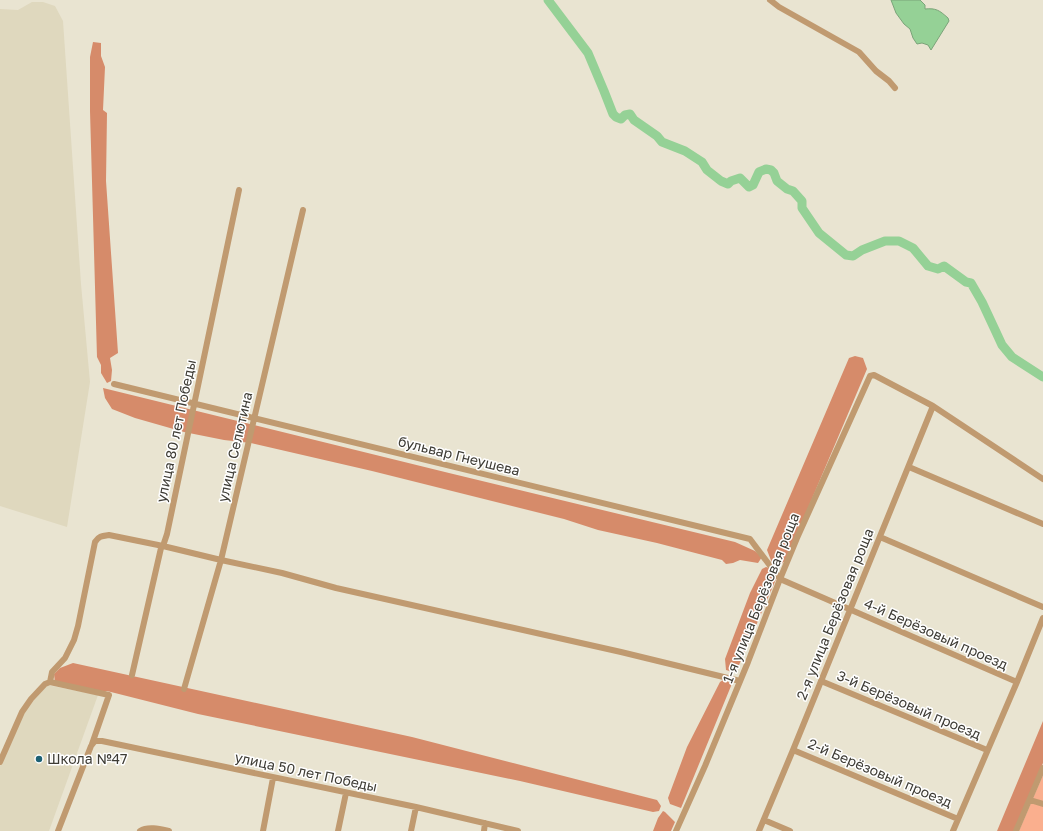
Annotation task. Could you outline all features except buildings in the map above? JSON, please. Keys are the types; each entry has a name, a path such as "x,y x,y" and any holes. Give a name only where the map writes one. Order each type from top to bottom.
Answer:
{"street":[{"path":"770,0 779,7 858,52 876,71 889,80 895,88"},
{"name":"улица 80 лет Победы","path":"132,675 161,548 164,546 167,534 239,190"},
{"name":"улица Селютина","path":"184,688 221,560 303,210"},
{"name":"1-я улица Берёзовая роща","path":"676,831 705,766 780,579 870,376 874,375 933,406"},
{"name":"бульвар Гнеушева","path":"114,384 750,539 780,579"},
{"path":"933,406 1043,479"},
{"name":"2-я улица Берёзовая роща","path":"759,831 933,406"},
{"path":"909,467 1043,524"},
{"path":"50,682 52,672 65,658 74,640 95,542 101,536 109,536 164,546 282,573 336,588 621,652 740,681"},
{"path":"880,537 1043,607"},
{"name":"4-й Берёзовый проезд","path":"780,579 1017,682"},
{"path":"953,831 1043,618"},
{"name":"3-й Берёзовый проезд","path":"821,681 987,750"},
{"path":"0,762 22,712 31,699 45,684 50,682 109,695 58,831"},
{"name":"улица 50 лет Победы","path":"91,746 95,741 102,740 518,831"},
{"name":"2-й Берёзовый проезд","path":"793,750 958,819"},
{"path":"1016,831 1043,768"},
{"path":"263,831 273,778"},
{"path":"338,831 346,793"},
{"path":"1030,800 1043,804"},
{"path":"411,831 416,808"},
{"path":"764,820 790,831"},
{"path":"484,831 485,823"},
{"path":"140,831 150,828 169,831"}],"shaded area":[{"path":"891,0 920,0 925,5 925,9 937,10 948,18 949,21 931,50 928,45 922,43 917,44 910,29 904,24 896,13"},
{"path":"32,2 43,2 55,6 63,21 81,284 90,382 67,527 0,506 0,9 18,10"},
{"path":"93,42 101,43 101,56 105,67 103,110 107,113 106,181 118,353 110,358 112,370 111,381 107,383 101,373 101,365 97,357 90,111 90,57"},
{"path":"855,356 863,358 867,369 786,560 778,567 772,563 767,550 849,358"},
{"path":"103,388 735,542 755,551 762,557 758,563 740,560 726,564 722,560 657,543 598,530 564,519 372,471 251,443 224,440 184,432 135,418 112,409 105,398"},
{"path":"766,567 772,569 777,577 736,672 726,670 725,659 750,593 762,569"},
{"path":"73,663 412,737 657,800 661,806 659,811 653,812 520,781 198,714 107,691 101,692 55,683 54,674 60,668"},
{"path":"723,680 731,683 731,686 681,808 670,804 668,798 687,747 720,682"},
{"name":"Школа №47","path":"47,685 98,695 49,831 0,831 0,766 24,712"},
{"path":"1043,721 1043,763 1015,831 997,831"},
{"path":"1043,775 1043,831 1019,831"},
{"path":"663,811 675,822 671,831 653,831 658,818"}],"waterway":[{"path":"548,0 588,53 613,114 616,117 621,119 625,115 630,114 634,120 657,136 662,142 685,151 702,162 707,170 721,181 728,184 731,181 740,178 749,187 753,185 759,172 766,169 771,170 777,181 787,189 793,191 802,201 802,208 819,233 846,255 853,256 862,250 885,241 899,241 913,248 928,266 938,269 944,266 966,282 971,283 982,302 1002,345 1012,357 1043,377"}],"place":[{"name":"Школа №47","path":"39,759"}]}
